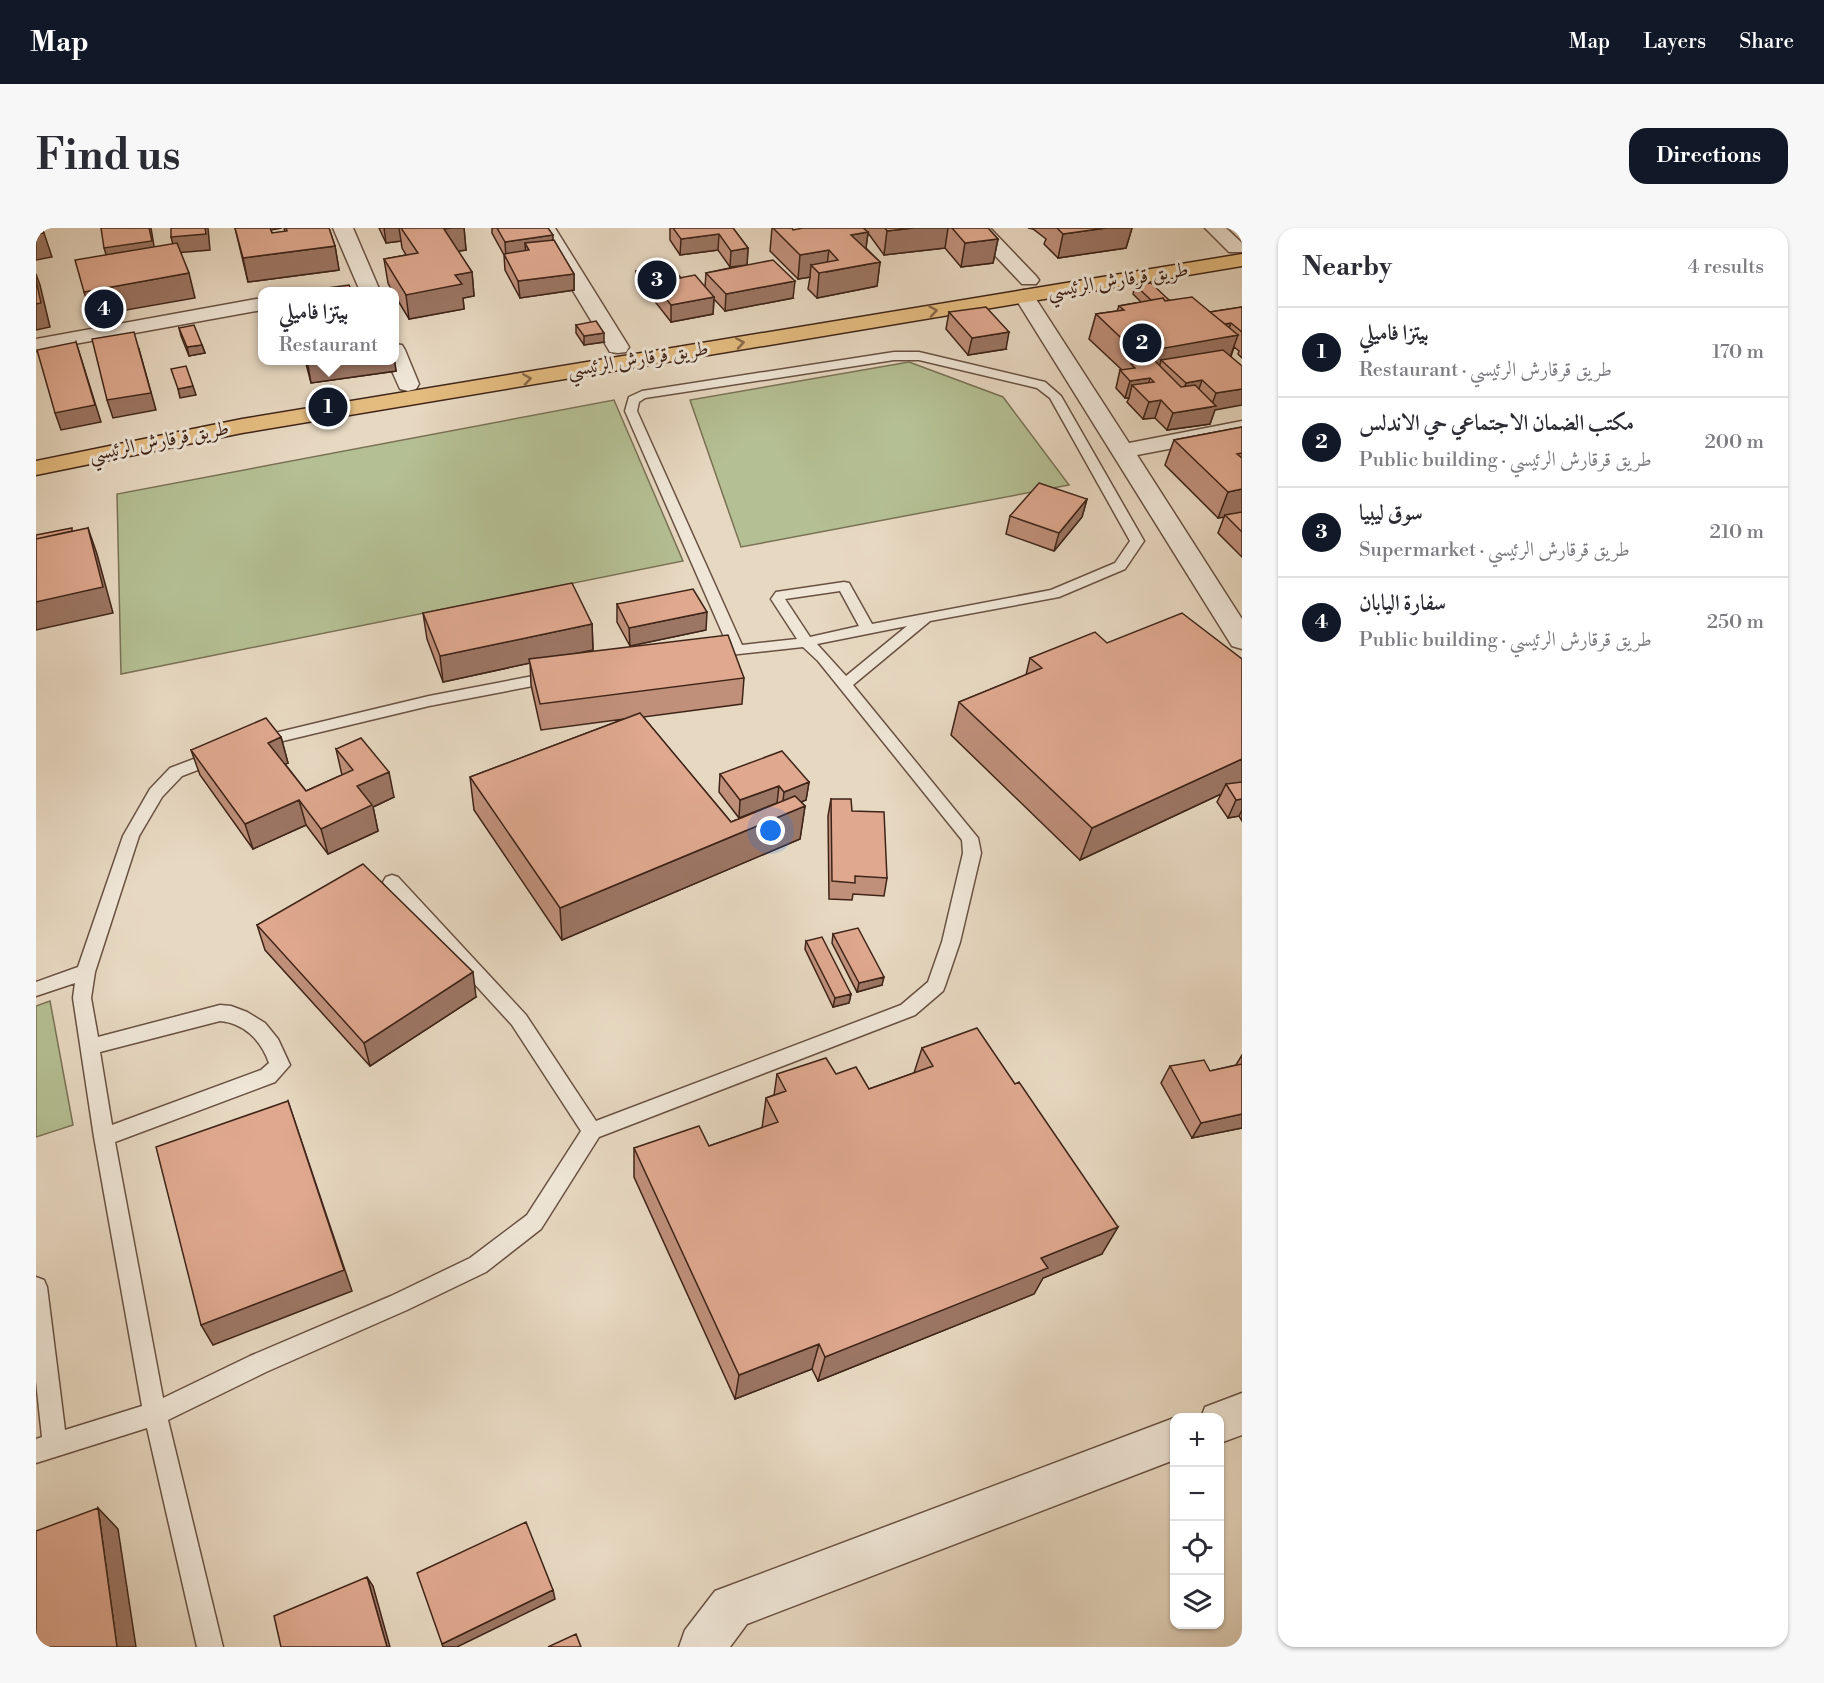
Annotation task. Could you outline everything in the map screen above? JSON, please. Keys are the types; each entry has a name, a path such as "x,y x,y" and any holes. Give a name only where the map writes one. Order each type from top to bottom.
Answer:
{"main road":[{"name":"طريق قرقارش الرئيسي","path":"36,468 242,426 1240,252"},
{"name":"طريق قرقارش الرئيسي","path":"36,451 618,347 1026,288"}],"street":[{"path":"344,228 361,287"},
{"path":"545,228 618,347"},
{"path":"980,228 1026,288 1122,451 1242,640"},
{"path":"1215,228 1240,252"},
{"path":"36,345 258,305"},
{"path":"399,362 408,384"},
{"path":"1122,451 1242,428"},
{"path":"1224,1421 1242,1414"},
{"path":"702,1647 731,1607 1170,1442"}],"lane":[{"path":"690,655 736,648 806,642 926,616 1053,594 1120,566 1137,541 1056,396 1041,384 919,356 894,356 642,395 633,400 631,411 736,648"},
{"path":"36,1287 46,1448 155,1414 258,1364 399,1303 478,1265 534,1222 592,1131 908,1010 936,986 951,942 970,864 972,853 970,838 845,684 806,642 778,599 781,595 844,586 868,629"},
{"path":"845,684 926,616"},
{"path":"210,1647 155,1414 104,1137 82,998 86,972 131,836 156,793 176,772 237,749 429,701 576,673"},
{"path":"392,882 519,1020 592,1131"},
{"path":"36,989 86,972"},
{"path":"90,1047 220,1013 230,1013 247,1018 276,1049 280,1065 268,1076 104,1137"}],"green space":[{"path":"909,362 1003,397 1069,485 741,547 690,400"},
{"path":"614,400 683,561 121,674 117,494"},
{"path":"50,1001 73,1125 36,1137 36,1006"}],"building":[{"path":"36,228 42,228 44,233 36,234"},
{"path":"101,228 149,228 152,241 104,248"},
{"path":"171,228 205,228 206,234 171,237"},
{"path":"235,228 270,228 272,233 287,231 286,228 329,228 335,246 243,258"},
{"path":"401,228 452,228 444,229 472,272 455,275 462,284 406,295 384,259 418,253"},
{"path":"497,228 548,228 553,235 505,242"},
{"path":"673,228 733,228 748,248 731,251 719,234 681,239"},
{"path":"773,228 792,228 793,230 863,228 868,232 851,235 880,262 819,273 811,265 838,260 829,250 800,255"},
{"path":"885,228 913,228 887,231"},
{"path":"952,228 988,228 998,239 965,243"},
{"path":"1057,228 1106,228 1063,234"},
{"path":"554,240 574,274 518,281 504,254 529,250 525,243"},
{"path":"177,243 189,273 84,292 75,260"},
{"path":"773,260 795,281 726,294 706,273"},
{"path":"670,265 681,278 653,283 653,287 650,288 636,271"},
{"path":"695,275 714,297 671,305 653,283"},
{"path":"36,280 41,303 36,304"},
{"path":"1151,283 1169,300 1165,301 1163,298 1151,300 1135,285"},
{"path":"1192,297 1238,335 1137,353 1096,314 1124,310 1119,306 1163,298 1165,301"},
{"path":"986,307 1009,332 972,338 949,312"},
{"path":"1242,307 1242,332 1231,323 1225,324 1210,312"},
{"path":"596,321 604,333 584,336 576,325"},
{"path":"194,325 202,345 187,347 179,328"},
{"path":"134,332 151,393 107,400 92,339"},
{"path":"76,342 95,405 55,413 37,350"},
{"path":"1223,350 1242,366 1242,389 1216,393 1202,380 1186,383 1161,360"},
{"path":"1155,361 1181,387 1195,385 1216,406 1173,413 1161,400 1149,402 1132,385 1154,382 1150,378 1130,381 1120,370 1135,368 1131,364"},
{"path":"186,366 193,386 178,389 171,369"},
{"path":"1242,427 1242,453 1237,454 1242,458 1242,489 1228,492 1174,440"},
{"path":"1039,483 1087,499 1059,533 1010,516"},
{"path":"1242,512 1242,532 1225,515"},
{"path":"72,528 72,531 36,539 36,535"},
{"path":"88,528 103,587 36,602 36,539"},
{"path":"572,583 592,624 440,656 423,613"},
{"path":"693,589 707,612 629,628 617,604"},
{"path":"1182,613 1242,659 1242,759 1092,828 959,702 1042,668 1030,658 1095,632 1107,643"},
{"path":"728,635 744,678 540,704 529,659"},
{"path":"640,713 731,822 795,796 805,806 560,908 470,777"},
{"path":"266,718 281,737 268,743 306,791 353,770 336,749 361,738 389,772 357,786 372,805 321,829 299,800 245,824 191,750"},
{"path":"782,751 809,782 784,792 779,786 740,800 720,774"},
{"path":"1242,782 1242,799 1236,800 1226,784"},
{"path":"831,799 851,799 852,811 884,812 887,878 855,876 855,883 832,881"},
{"path":"363,864 473,972 364,1043 257,925"},
{"path":"858,928 884,977 859,983 833,934"},
{"path":"822,937 851,994 835,998 806,941"},
{"path":"977,1028 1015,1084 1019,1082 1118,1227 1041,1258 1048,1268 825,1357 819,1344 739,1375 634,1148 699,1126 709,1146 778,1122 766,1098 786,1091 777,1074 826,1058 836,1074 856,1067 869,1089 933,1066 922,1048"},
{"path":"1204,1060 1210,1071 1242,1064 1242,1114 1201,1123 1170,1066"},
{"path":"288,1101 344,1270 201,1325 156,1147"},
{"path":"98,1508 117,1647 36,1647 36,1531"},
{"path":"526,1522 553,1590 442,1644 417,1573"},
{"path":"367,1577 387,1647 281,1647 274,1616"},
{"path":"576,1634 581,1647 548,1647"}],"place":[{"name":"سوق ليبيا","path":"657,280"},
{"name":"سفارة اليابان","path":"104,309"},
{"name":"مكتب الضمان الاجتماعي حي الاندلس","path":"1142,343"},
{"name":"بيتزا فاميلي","path":"328,407"}]}
